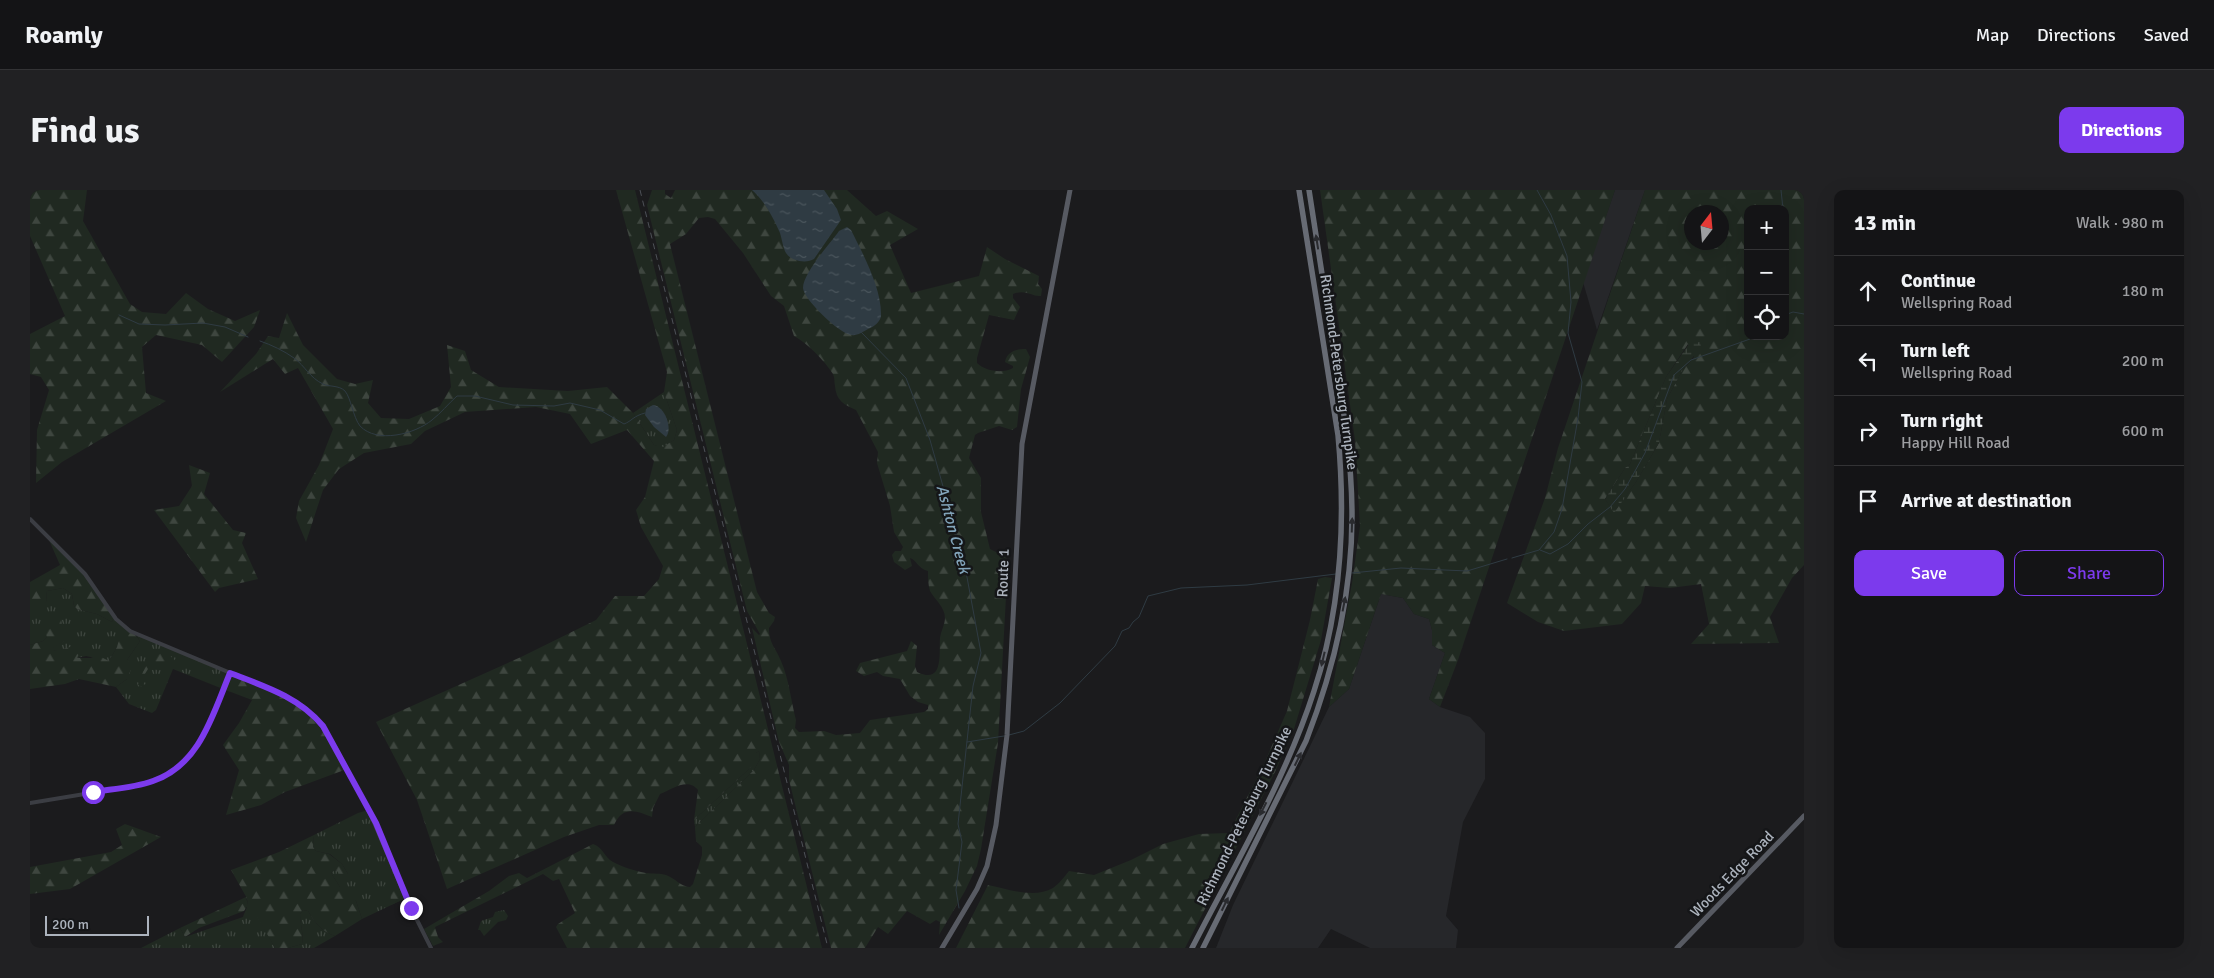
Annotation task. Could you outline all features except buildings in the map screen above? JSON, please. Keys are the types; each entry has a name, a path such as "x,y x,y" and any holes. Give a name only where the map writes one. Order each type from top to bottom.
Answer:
{"highway":[{"name":"Richmond-Petersburg Turnpike","path":"1192,948 1269,799 1299,734 1322,667 1339,574 1342,500 1338,436 1298,190"},
{"name":"Richmond-Petersburg Turnpike","path":"1204,948 1306,741 1320,706 1335,654 1346,594 1352,517 1348,444 1309,190"}],"main road":[{"name":"Route 1","path":"942,948 977,889 987,866 996,825 1009,717 1022,444 1070,190"},
{"name":"Woods Edge Road","path":"1677,948 1804,816"}],"street":[{"path":"30,519 84,574 116,619 124,627 136,635 293,700 311,713 323,726 376,823 406,898 431,948"},
{"path":"30,803 139,785 154,781 172,772 187,760 201,741 230,673"}],"shaded area":[{"path":"1615,190 1645,190 1597,330 1583,282"},
{"path":"1381,594 1403,598 1414,614 1429,619 1432,630 1432,645 1445,653 1429,699 1440,707 1470,717 1485,733 1485,779 1463,822 1446,916 1458,930 1456,948 1370,948 1331,929 1318,948 1216,948 1233,905 1329,707 1349,689"}],"green space":[{"path":"30,190 87,190 83,221 130,304 142,312 166,314 186,293 208,309 235,321 260,310 254,327 222,362 202,345 156,335 142,347 146,393 166,401 62,462 36,483 37,430 49,390 41,377 30,374 30,334 65,316 30,236"},
{"path":"616,190 635,190 822,948 567,948 556,927 575,913 559,879 553,881 543,874 435,927 438,937 443,942 433,946 424,929 489,891 509,876 519,873 527,878 593,844 599,847 610,860 617,864 642,872 666,875 684,886 690,887 693,884 702,855 702,847 696,841 695,827 754,770 760,759 759,751 756,753 756,759 750,768 694,820 698,790 690,784 680,785 660,794 653,808 652,817 631,811 626,812 622,814 614,825 599,825 564,837 447,889 417,800 376,722 521,657 596,620 615,596 644,596 659,579 663,566 641,527 636,510 645,497 654,461 627,430 591,444 570,414 536,407 465,412 425,431 411,444 364,453 339,469 323,490 306,542 296,518 299,501 319,465 333,429 298,368 285,374 273,359 220,392 256,354 268,336 279,338 287,313 303,345 337,379 355,384 373,380 368,403 381,418 409,419 440,406 451,387 447,345 465,351 471,370 499,387 568,391 607,387 633,413 654,445 663,447 674,440 677,430 664,392 667,372"},
{"path":"652,190 665,190 665,194 671,198 675,190 847,190 876,216 887,211 918,229 890,245 911,293 979,276 987,247 1005,259 1039,276 1038,284 1042,289 1041,296 1022,292 1013,294 1013,298 1020,307 1014,320 989,315 977,358 977,363 980,366 989,370 1004,371 1013,368 1013,366 1005,362 1008,355 1013,351 1026,349 1030,357 1021,389 1017,427 1012,430 999,426 978,433 975,435 969,458 981,478 981,512 990,549 1008,560 998,743 977,866 965,891 939,935 940,922 936,920 930,924 907,911 888,934 878,927 865,948 831,948 789,780 789,765 779,742 752,628 760,634 747,611 647,205","holes":["708,217 715,219 743,253 771,296 784,306 794,336 810,348 834,376 837,395 844,404 856,410 878,452 877,463 890,506 894,532 903,547 901,551 895,551 892,555 894,562 905,570 912,566 910,558 928,571 930,591 943,610 945,620 940,638 938,666 932,674 926,675 917,672 915,666 917,646 911,641 907,651 860,663 856,671 864,676 877,672 883,676 900,679 910,696 918,702 928,705 928,709 924,712 870,720 860,733 836,735 824,731 799,732 795,728 796,720 786,675 771,642 769,633 769,628 775,617 769,613 757,592 670,244 686,234 699,218"]},
{"path":"1320,190 1615,190 1458,660 1440,707 1429,699 1445,653 1432,645 1432,630 1429,619 1414,614 1403,598 1381,594 1349,689 1329,707 1352,583 1360,526 1355,440"},
{"path":"1645,190 1804,190 1804,565 1792,578 1770,617 1779,643 1691,644 1709,624 1701,584 1670,588 1645,586 1641,603 1622,624 1564,631 1538,622 1507,603 1545,498 1558,448","holes":["1688,344 1694,357 1682,371 1667,399 1659,443 1636,482 1614,512 1605,499 1625,468 1630,464 1666,377"]},
{"path":"1700,342 1701,347 1682,371 1667,399 1659,443 1636,482 1614,513 1605,499 1625,468 1630,464 1666,377 1689,344"},
{"path":"664,392 677,430 674,440 663,448 654,445 633,413"},
{"path":"189,465 210,473 204,494 233,530 246,533 242,543 258,579 219,588 215,592 154,510 179,506 192,486"},
{"path":"49,540 85,574 114,617 112,622 97,614 77,609 74,606 72,594 63,588 47,591 42,614 30,614 30,582 60,565"},
{"path":"1332,578 1321,640 1294,729 1275,772 1185,948 956,948 988,885 1021,892 1038,893 1053,888 1069,871 1094,875 1163,844 1199,834 1229,833 1263,766 1287,711 1310,620 1318,579"},
{"path":"63,588 72,594 74,606 77,609 97,614 112,622 114,617 130,631 109,661 86,656 77,658 80,650 66,648 58,651 53,650 52,648 65,640 61,626 47,634 43,641 30,645 30,614 34,614 46,602 47,591"},
{"path":"54,619 61,619 63,631 70,630 73,632 72,636 53,648 53,650 71,647 78,648 81,650 77,658 91,658 97,655 109,661 117,647 121,632 134,634 140,641 127,660 132,667 127,679 116,687 79,679 65,684 30,689 30,645 43,641 47,637 44,630 46,623"},
{"path":"136,635 230,673 223,689 173,669 156,710 152,713 129,704 116,687 127,679 127,660 140,641"},
{"path":"159,651 168,654 177,662 171,665 168,671 148,669 143,677 143,684 152,687 153,691 138,685 145,666 153,662"},
{"path":"230,673 293,700 317,719 347,769 285,792 261,805 226,815 239,770 223,745 239,723 252,700 223,689"},
{"path":"759,751 760,759 754,770 695,827 694,820 750,768 756,753"},
{"path":"369,810 406,898 362,919 356,901 340,887 331,873 334,870 348,874 342,864 330,854 316,851 313,847 314,835 358,813"},
{"path":"125,824 161,837 70,889 30,894 30,867 111,852 122,845 116,829"},
{"path":"314,835 313,847 316,851 329,854 342,864 348,874 345,877 341,876 334,870 331,873 340,887 346,887 356,901 362,919 335,936 322,929 308,911 303,910 300,914 303,936 302,944 288,948 275,948 231,870 279,852"},
{"path":"398,881 406,898 391,905 390,895 382,890 384,885"},
{"path":"247,896 275,948 141,948 180,928 185,937 243,917 247,905"},
{"path":"246,897 248,905 244,911 199,928 185,937 180,928"},
{"path":"303,910 308,911 322,929 335,936 314,948 288,948 302,944 303,936 300,914"},
{"path":"504,910 508,916 506,920 498,922 484,936 478,930 481,921 493,917 495,912"}],"water":[{"path":"752,190 824,190 837,209 841,220 814,259 811,261 795,260 786,253 772,216 765,204"},
{"path":"847,227 851,230 871,272 878,295 881,316 872,327 853,335 846,333 815,308 803,288 807,275 818,259 839,231"},
{"path":"653,405 661,409 667,418 669,429 666,437 654,427 645,415 646,409"}],"waterway":[{"path":"1512,558 1539,550 1554,532 1562,509 1578,418 1582,382 1568,333 1571,302 1567,256 1551,215 1537,190"},
{"path":"1781,190 1783,205"},
{"path":"1789,314 1793,312 1804,314"},
{"path":"119,315 139,324 203,323 225,327 248,337"},
{"name":"Ashton Creek","path":"861,332 906,378 930,440 964,561 981,653 973,686 958,824 962,842 956,890 959,908"},
{"path":"1540,550 1550,554 1568,544 1588,524 1610,507 1625,489 1645,453 1674,375 1691,360 1747,340"},
{"path":"260,341 278,348 294,358 318,381 345,391 360,426 376,435 386,436 406,433 425,425 457,396 475,396 513,405 554,406 570,403 600,410 624,424 645,413"},
{"path":"1352,573 1401,568 1467,571 1507,559"},
{"path":"1009,735 1024,731 1060,703 1115,646 1122,631 1129,628 1139,617 1148,596 1181,588 1247,585 1336,574"},
{"path":"967,742 1004,736"}],"railway":[{"path":"640,190 828,948"}],"route":[{"path":"93,792 154,781 166,776 181,765 201,741 230,673 293,700 303,706 323,726 376,823 396,876 411,908"}]}
